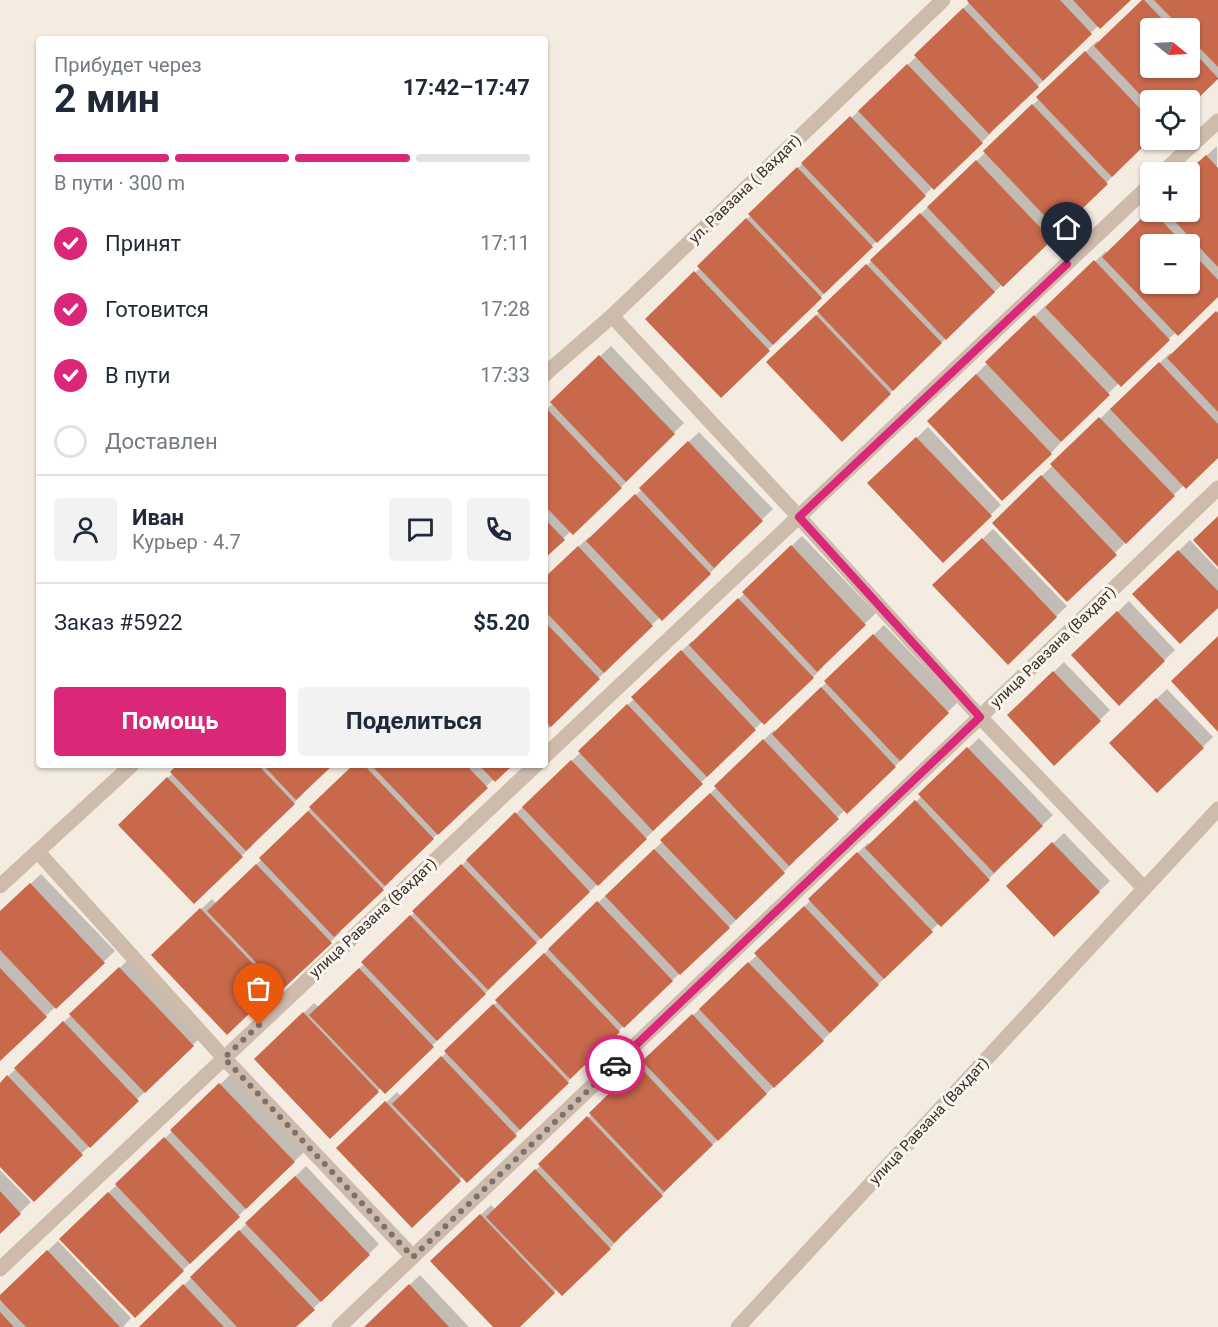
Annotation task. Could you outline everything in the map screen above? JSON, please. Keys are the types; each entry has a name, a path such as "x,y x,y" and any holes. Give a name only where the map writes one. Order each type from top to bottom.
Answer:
{"street":[{"name":"ул. Равзана ( Вахдат)","path":"548,372 612,316 943,0"},
{"path":"1174,162 1218,121"},
{"path":"548,753 1140,194"},
{"path":"612,316 799,517 980,717 1144,888"},
{"name":"улица Равзана (Вахдат)","path":"339,1327 1218,488"},
{"path":"0,886 129,768"},
{"name":"улица Равзана (Вахдат)","path":"0,1269 533,768"},
{"name":"улица Равзана (Вахдат)","path":"738,1327 1218,809"},
{"path":"38,852 224,1058 413,1257"}],"building":[{"path":"968,0 1060,0 1092,34 1043,81"},
{"path":"1073,0 1131,0 1100,29"},
{"path":"1144,0 1161,18 1140,18 1140,78 1200,78 1200,59 1218,79 1200,96 1200,90 1140,90 1140,94 1094,46"},
{"path":"1154,0 1218,0 1218,67 1200,48 1200,18 1171,18"},
{"path":"963,8 1039,87 989,134 914,55"},
{"path":"1085,51 1140,109 1140,150 1112,177 1036,97"},
{"path":"907,64 983,143 934,190 858,111"},
{"path":"1032,104 1108,184 1059,231 983,151"},
{"path":"850,116 926,196 877,243 801,163"},
{"path":"1206,155 1218,168 1218,267 1200,248 1200,234 1187,234 1175,222 1200,222 1200,162 1198,162"},
{"path":"976,160 1052,240 1003,287 927,207"},
{"path":"797,167 873,247 824,294 748,214"},
{"path":"920,213 995,292 946,340 870,260"},
{"path":"746,218 822,298 773,345 697,266"},
{"path":"1140,220 1140,222 1163,222 1174,234 1140,234 1140,294 1200,294 1200,261 1218,280 1218,297 1178,336 1102,257"},
{"path":"1094,260 1170,340 1121,387 1045,307"},
{"path":"866,264 942,343 893,391 817,311"},
{"path":"694,271 770,351 721,398 645,319"},
{"path":"1216,311 1218,313 1218,412 1167,358"},
{"path":"816,315 891,394 842,442 766,362"},
{"path":"1034,315 1110,395 1061,442 985,362"},
{"path":"599,355 675,434 626,482 550,402"},
{"path":"1159,362 1218,424 1218,458 1186,489 1110,409"},
{"path":"976,374 1052,454 1002,501 927,421"},
{"path":"548,410 622,488 573,535 548,509"},
{"path":"1099,417 1175,496 1126,544 1050,464"},
{"path":"916,437 992,516 943,563 867,483"},
{"path":"688,441 763,521 714,568 639,488"},
{"path":"1041,475 1117,555 1067,602 992,523"},
{"path":"635,494 711,574 662,621 586,541"},
{"path":"1218,516 1218,567 1193,540"},
{"path":"548,522 565,540 548,555"},
{"path":"982,538 1057,617 1008,665 932,585"},
{"path":"791,545 866,625 817,672 742,592"},
{"path":"578,546 653,626 604,673 548,614 548,574"},
{"path":"1178,550 1218,591 1218,608 1180,644 1132,594"},
{"path":"738,598 814,678 764,725 689,645"},
{"path":"1117,611 1165,661 1119,706 1071,655"},
{"path":"548,625 600,679 551,727 548,724"},
{"path":"873,634 949,713 900,761 824,681"},
{"path":"1218,636 1218,732 1171,681"},
{"path":"681,650 756,730 707,777 631,697"},
{"path":"1053,671 1101,721 1054,766 1007,715"},
{"path":"821,687 896,767 847,814 772,734"},
{"path":"1156,698 1204,748 1157,793 1109,743"},
{"path":"627,704 703,784 653,831 578,751"},
{"path":"763,739 839,819 789,866 714,786"},
{"path":"967,747 1043,826 994,873 918,794"},
{"path":"571,760 647,839 598,886 522,807"},
{"path":"174,768 261,768 295,804 246,851 170,772"},
{"path":"266,768 330,768 296,800"},
{"path":"350,768 367,768 434,839 385,886 309,807"},
{"path":"374,768 469,768 488,788 438,835"},
{"path":"482,768 510,768 495,782"},
{"path":"167,777 243,857 194,904 118,825"},
{"path":"710,793 785,873 736,920 660,840"},
{"path":"915,800 990,880 941,927 865,848"},
{"path":"308,811 384,890 334,937 259,858"},
{"path":"515,812 590,892 541,939 466,860"},
{"path":"1052,842 1100,892 1054,937 1006,886"},
{"path":"654,849 730,928 680,975 605,896"},
{"path":"857,852 933,932 884,979 808,899"},
{"path":"256,864 332,943 282,990 207,911"},
{"path":"461,864 537,943 488,990 412,911"},
{"path":"30,883 105,963 56,1009 0,950 0,911"},
{"path":"597,901 673,981 624,1028 548,949"},
{"path":"804,906 879,985 830,1033 754,953"},
{"path":"200,908 276,988 227,1035 151,955"},
{"path":"410,915 486,994 437,1041 361,962"},
{"path":"544,953 620,1032 570,1079 495,1000"},
{"path":"748,962 824,1041 774,1088 699,1009"},
{"path":"119,967 194,1046 145,1093 69,1014"},
{"path":"0,968 47,1017 0,1061"},
{"path":"359,968 434,1047 385,1094 309,1015"},
{"path":"493,1004 569,1083 520,1130 444,1051"},
{"path":"303,1012 379,1092 330,1139 254,1059"},
{"path":"692,1014 767,1094 718,1141 642,1061"},
{"path":"63,1021 139,1101 90,1148 14,1068"},
{"path":"441,1056 517,1136 467,1183 392,1104"},
{"path":"638,1065 713,1145 664,1192 589,1113"},
{"path":"7,1075 83,1155 34,1202 0,1167 0,1083"},
{"path":"219,1083 295,1162 246,1209 170,1130"},
{"path":"385,1101 461,1181 412,1228 336,1148"},
{"path":"587,1116 663,1196 614,1243 538,1164"},
{"path":"164,1137 240,1217 190,1264 115,1184"},
{"path":"535,1169 611,1249 562,1296 486,1217"},
{"path":"295,1176 370,1255 321,1302 245,1223"},
{"path":"0,1191 21,1214 0,1234"},
{"path":"108,1192 184,1271 135,1318 59,1239"},
{"path":"480,1214 555,1293 520,1327 493,1327 430,1261"},
{"path":"239,1230 315,1310 296,1327 237,1327 190,1277"},
{"path":"47,1250 120,1327 26,1327 0,1300 0,1295"},
{"path":"183,1284 224,1327 139,1327"},
{"path":"409,1284 449,1327 364,1327"},
{"path":"0,1312 14,1327 0,1327"}],"way so far":[{"path":"259,1025 224,1058 413,1257 615,1065"}],"route":[{"path":"615,1065 980,717 799,517 1067,264"}]}
